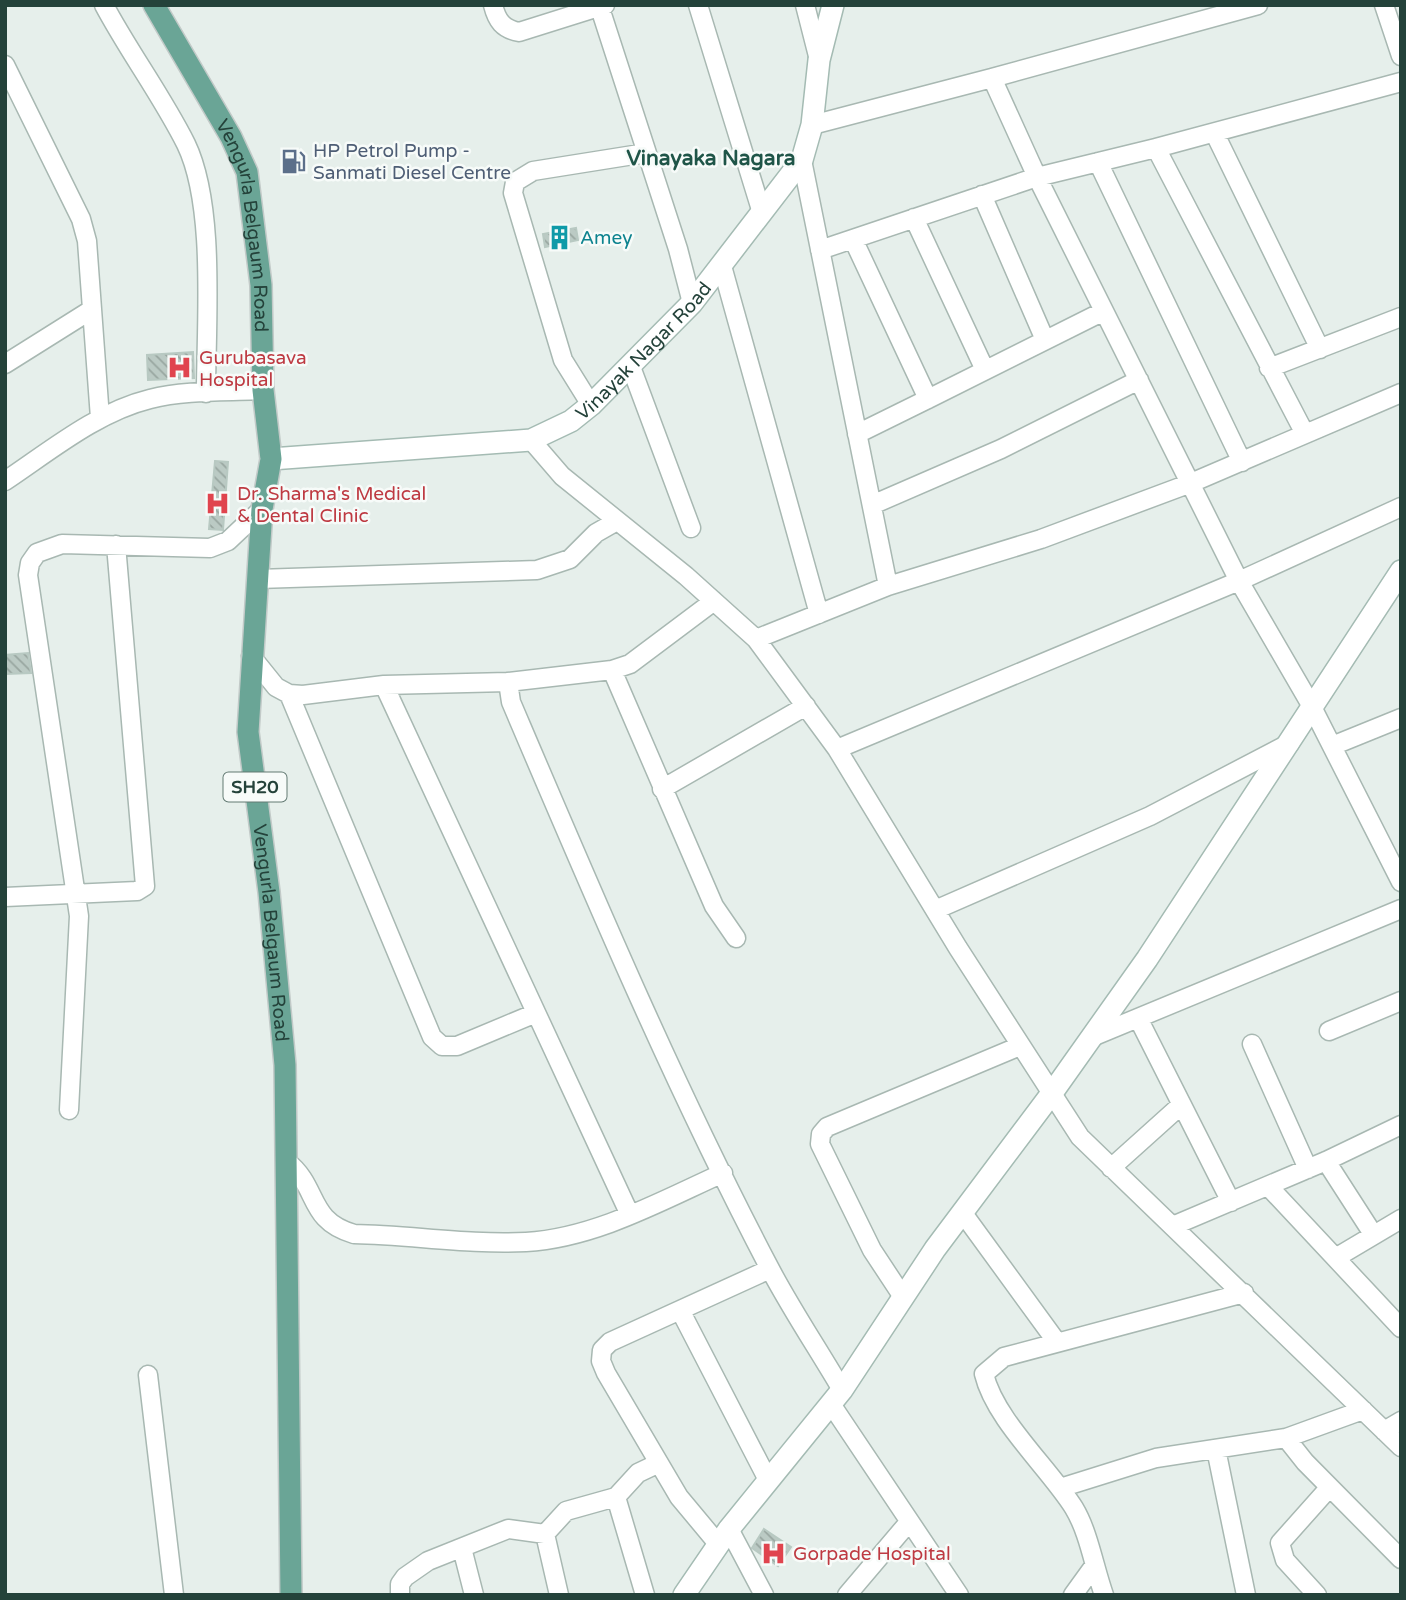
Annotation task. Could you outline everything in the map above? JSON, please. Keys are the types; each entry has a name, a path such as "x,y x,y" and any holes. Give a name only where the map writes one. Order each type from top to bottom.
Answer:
{"main road":[{"name":"Vengurla Belgaum Road","path":"154,5 231,137 247,172 261,285 263,390 271,459 262,509 248,732 285,1065 291,1595"},
{"name":"Vinayak Nagar Road","path":"271,459 531,440 571,421 591,405 692,303 802,160 812,125 819,60 833,5"},
{"path":"691,1591 724,1537 837,1397 962,1212 1092,1037 1290,743 1311,705 1401,571"}],"street":[{"path":"104,5 186,144 199,185 206,278 206,393"},
{"path":"493,5 497,19 508,30 519,32 601,6 692,303"},
{"path":"698,5 762,214"},
{"path":"805,5 819,60"},
{"path":"812,125 1258,5"},
{"path":"1384,5 1401,57"},
{"path":"5,65 80,219 87,241 100,418"},
{"path":"992,78 1037,177 1239,581 1311,705 1401,882"},
{"path":"820,250 1037,177 1214,134 1401,82"},
{"path":"1214,134 1320,349"},
{"path":"1156,148 1304,432"},
{"path":"591,405 563,360 513,193 515,181 533,171 646,153"},
{"path":"802,160 888,586"},
{"path":"1098,162 1242,462"},
{"path":"982,195 1045,340"},
{"path":"914,218 985,370"},
{"path":"853,239 928,399"},
{"path":"722,266 819,614"},
{"path":"5,364 91,310"},
{"path":"858,434 1104,311"},
{"path":"1269,368 1401,317"},
{"path":"631,367 691,528"},
{"path":"872,505 1001,449 1139,380"},
{"path":"5,481 100,418 152,398 263,390"},
{"path":"756,639 888,586 1041,539 1191,483 1304,432 1401,393"},
{"path":"531,440 562,476 756,639 837,749 1020,1046 1080,1137 1401,1447"},
{"path":"837,749 1239,581 1401,507"},
{"path":"69,1110 80,938 76,892 28,575 30,563 37,554 62,544 156,545 196,550 210,548 228,541 262,509"},
{"path":"258,579 537,570 570,559 596,533 617,521"},
{"path":"5,897 137,891 146,881 116,545"},
{"path":"251,656 276,687 289,694 303,695 384,685 508,682 611,670 630,664 714,601"},
{"path":"611,670 714,906 736,938"},
{"path":"508,682 511,702 610,932 769,1269 837,1397 909,1522 959,1595"},
{"path":"384,685 630,1215"},
{"path":"289,694 432,1037 442,1046 457,1046 536,1013"},
{"path":"662,789 806,706"},
{"path":"1332,746 1401,718"},
{"path":"935,909 1150,816 1290,743"},
{"path":"1092,1037 1401,909"},
{"path":"1329,1031 1401,1001"},
{"path":"1138,1018 1180,1106 1231,1202"},
{"path":"1252,1044 1308,1169"},
{"path":"903,1297 872,1250 820,1144 821,1134 827,1127 1020,1046"},
{"path":"1111,1168 1180,1106"},
{"path":"1175,1226 1326,1161 1401,1125"},
{"path":"286,1161 299,1171 325,1220 334,1228 354,1234 525,1242 561,1237 630,1215 723,1173"},
{"path":"1326,1161 1374,1234"},
{"path":"1268,1186 1401,1328"},
{"path":"962,1212 1056,1341"},
{"path":"1337,1257 1401,1219"},
{"path":"764,1595 724,1537 691,1513 601,1361 602,1350 610,1342 769,1269"},
{"path":"1104,1595 1083,1526 1060,1488 1031,1453 1000,1407 984,1374 1004,1357 1244,1293"},
{"path":"680,1310 768,1480"},
{"path":"148,1375 174,1595"},
{"path":"1060,1488 1138,1463 1286,1438 1363,1410"},
{"path":"1384,1431 1401,1421"},
{"path":"1286,1438 1329,1488 1401,1559"},
{"path":"1216,1449 1246,1595"},
{"path":"400,1595 400,1584 418,1566 508,1529 545,1534 553,1529 566,1511 616,1497 638,1474 659,1463"},
{"path":"1317,1595 1285,1560 1280,1543 1329,1488"},
{"path":"616,1497 645,1595"},
{"path":"847,1595 909,1522"},
{"path":"545,1534 559,1595"},
{"path":"462,1548 474,1595"},
{"path":"1073,1595 1094,1566"}],"building":[{"name":"Amey","path":"576,228 578,240 545,247 543,234"},
{"path":"193,352 194,378 148,380 147,355"},
{"path":"215,461 228,462 223,530 209,529"},
{"path":"28,653 31,673 6,674 5,655"},
{"path":"764,1529 791,1547 778,1566 752,1548"}],"place":[{"name":"HP Petrol Pump - Sanmati Diesel Centre","path":"293,161"},
{"name":"Amey","path":"560,237"},
{"name":"Gurubasava Hospital","path":"179,368"},
{"name":"Dr. Sharma's Medical & Dental Clinic","path":"217,504"},
{"name":"Gorpade Hospital","path":"773,1553"}],"district":[{"name":"Vinayaka Nagara","path":"711,158"}]}
